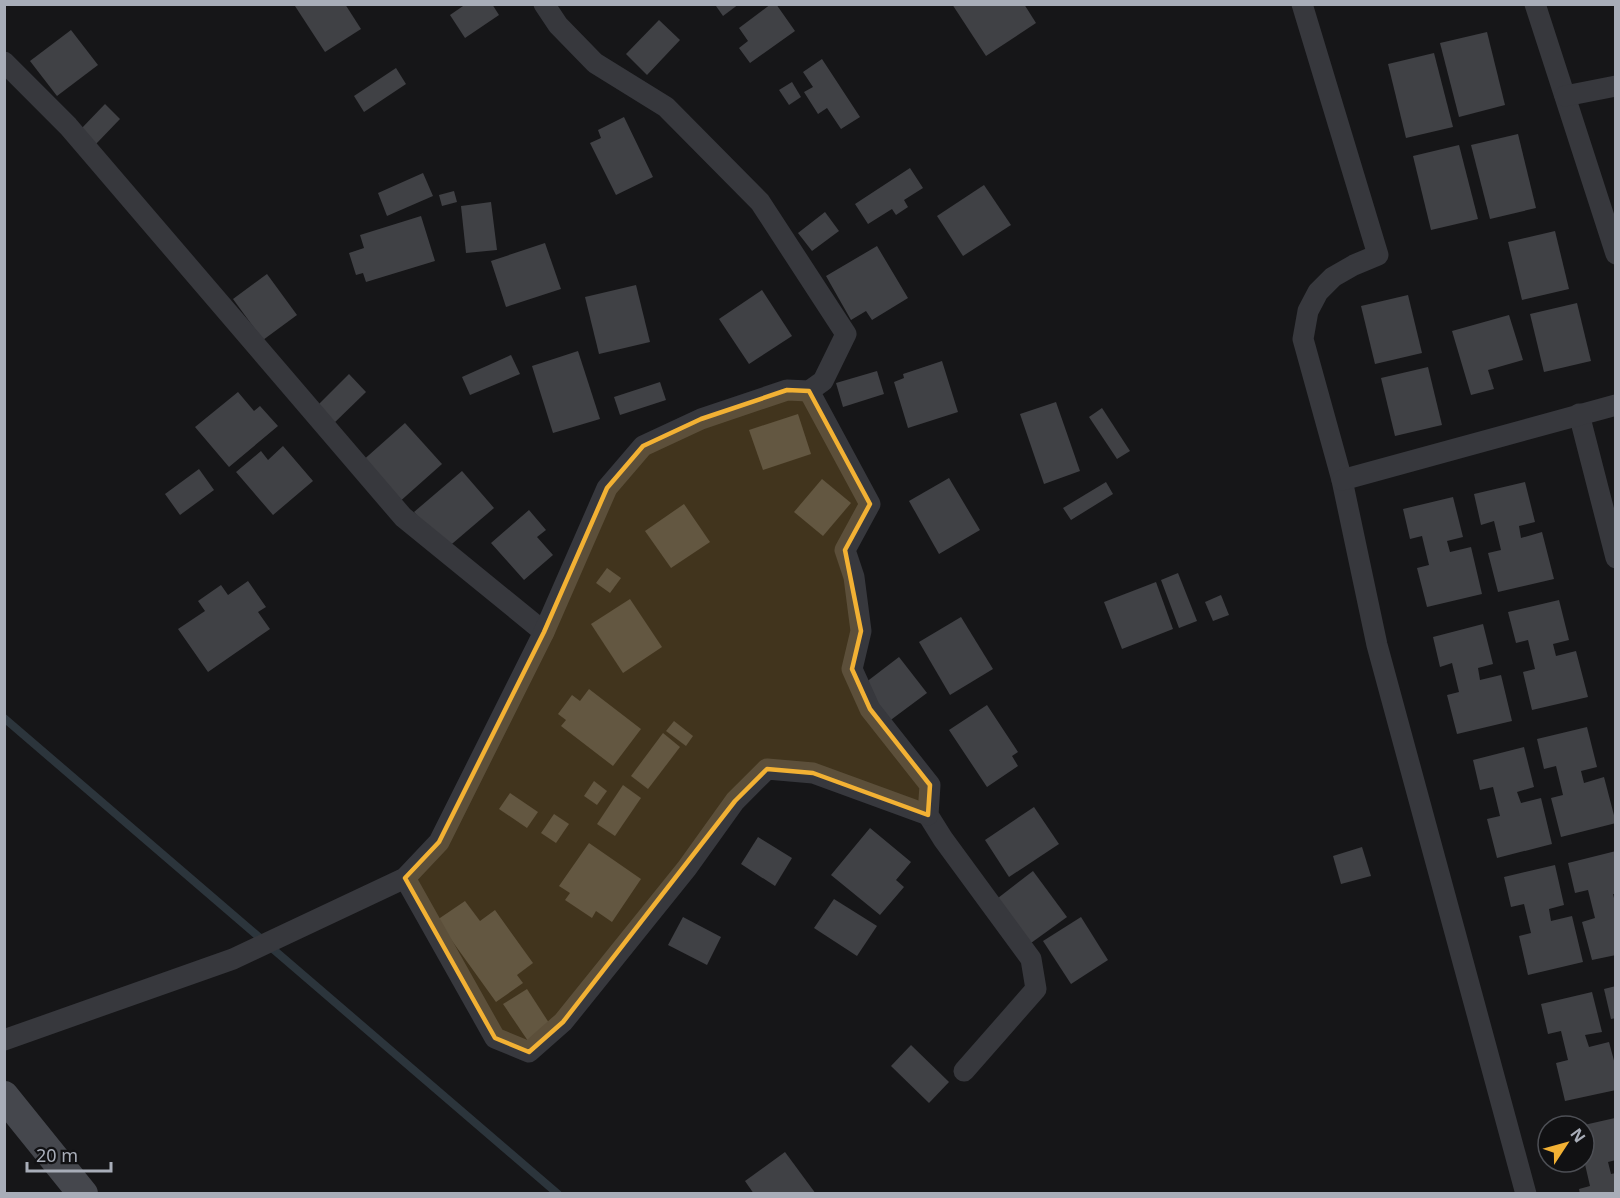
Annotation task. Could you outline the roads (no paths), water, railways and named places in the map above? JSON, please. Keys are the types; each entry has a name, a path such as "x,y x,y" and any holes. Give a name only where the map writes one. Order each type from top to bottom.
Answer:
{"street":[{"path":"4,1040 233,959 405,878 438,842 544,632 608,488 643,446 701,419 787,390 809,391 823,381 846,334 760,202 666,107 596,63 558,25 544,4"},
{"path":"1302,4 1378,255 1333,277 1318,292 1308,311 1303,339 1342,480 1377,645 1526,1194"},
{"path":"1535,4 1616,254"},
{"path":"4,62 68,126 403,517 544,632"},
{"path":"1565,96 1616,86"},
{"path":"809,391 870,504 845,550 854,577 861,631 852,669 870,709 930,785 928,815 1031,959 1036,989 964,1071"},
{"path":"1342,480 1616,405"},
{"path":"1579,414 1616,558"},
{"path":"405,878 495,1038 529,1052 563,1022 687,868 735,801 767,769 813,772 928,815"},
{"path":"4,1096 83,1194"}],"waterway":[{"path":"4,718 558,1194"}]}
